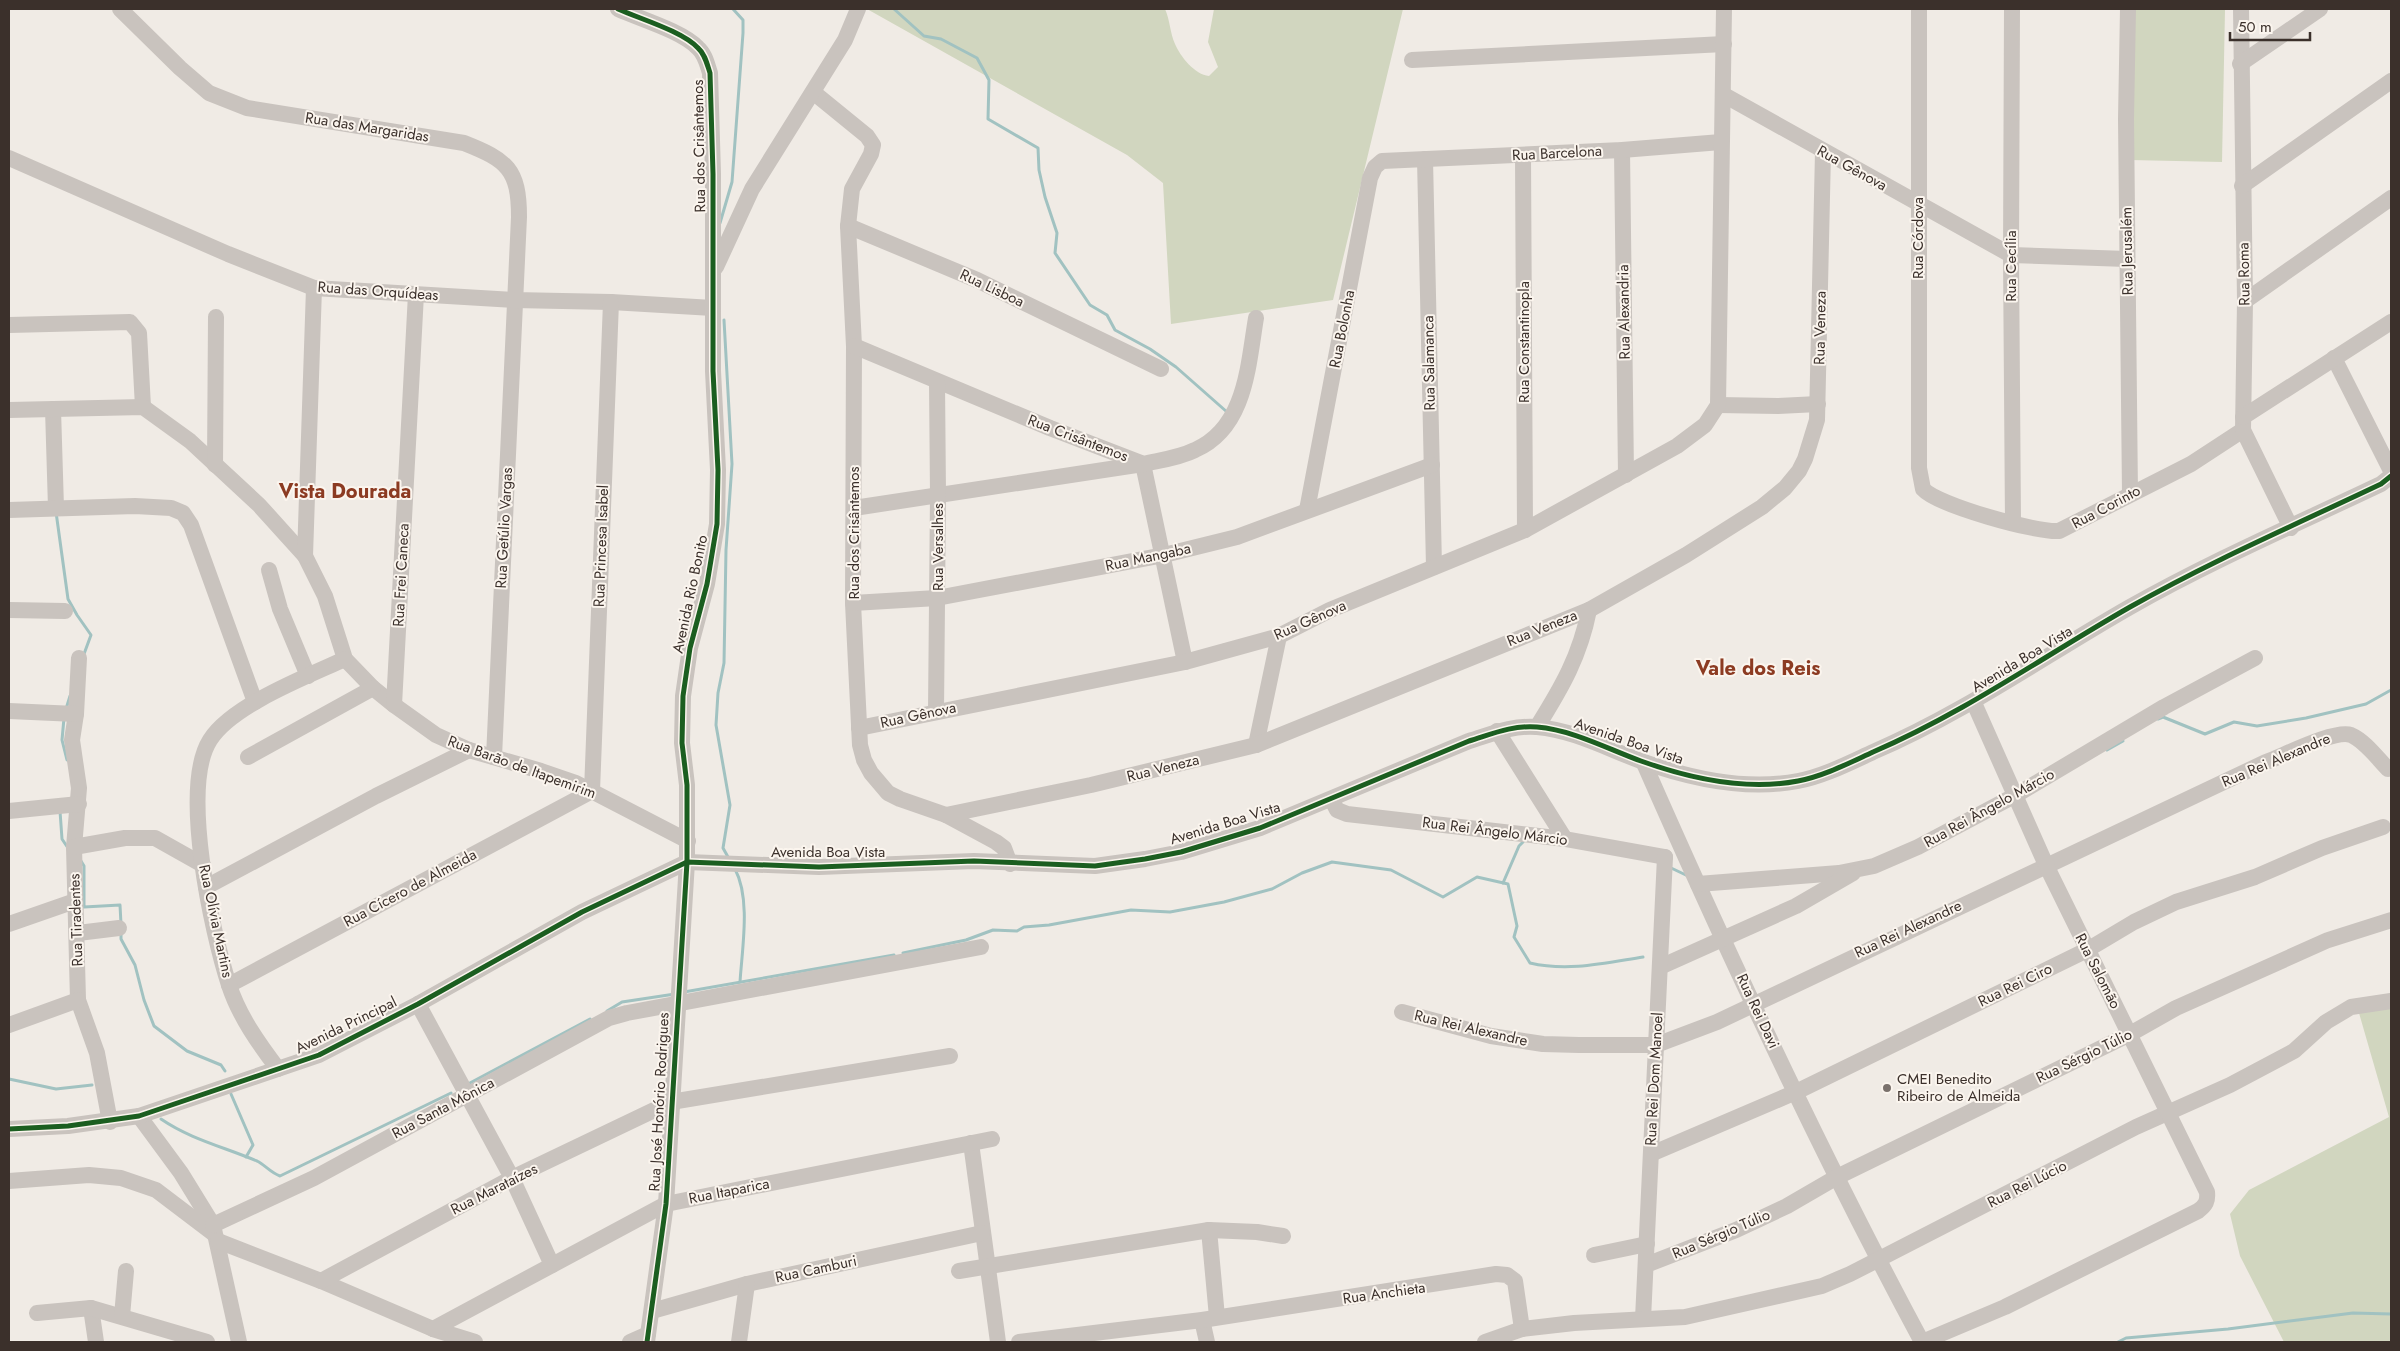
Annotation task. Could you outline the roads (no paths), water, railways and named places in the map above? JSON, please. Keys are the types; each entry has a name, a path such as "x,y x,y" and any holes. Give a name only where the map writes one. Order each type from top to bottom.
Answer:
{"street":[{"name":"Rua das Margaridas","path":"120,9 209,93 229,102 247,108 464,143 483,151 501,162 512,174 519,196 514,300"},
{"name":"Rua dos Crisântemos","path":"618,9 679,36 698,48 705,58 710,73 714,174 713,305"},
{"path":"712,276 738,214 845,40 858,9"},
{"path":"1724,9 1718,405 1778,406 1818,404"},
{"name":"Rua Córdova","path":"1919,9 1919,468"},
{"name":"Rua Cecília","path":"2012,9 2013,524"},
{"name":"Rua Jerusalém","path":"2128,9 2127,259 2130,494"},
{"name":"Rua Roma","path":"2241,9 2240,64 2245,300 2243,423 2291,528"},
{"path":"2240,64 2320,9"},
{"path":"1412,60 1724,44"},
{"path":"2242,186 2391,81"},
{"name":"Rua dos Crisântemos","path":"813,92 867,136 873,145 871,154 852,189 848,226 854,346 853,603 859,728 864,760 880,784 900,799 946,815 1004,848 1010,864"},
{"name":"Rua Gênova","path":"1724,95 1823,152 2011,255 2127,259"},
{"name":"Rua Barcelona","path":"1393,159 1622,150 1722,142"},
{"name":"Rua Alexandria","path":"1622,150 1626,475"},
{"name":"Rua Veneza","path":"946,815 1090,785 1256,745 1589,610 1686,554 1762,507 1785,488 1799,471 1812,442 1818,404 1823,152"},
{"name":"Rua Constantinopla","path":"1523,155 1524,530"},
{"name":"Rua das Orquídeas","path":"9,158 228,254 314,288 514,300 713,305"},
{"name":"Rua Bolonha","path":"1307,510 1370,178 1375,167 1382,161 1393,159"},
{"name":"Rua Salamanca","path":"1425,159 1434,567"},
{"path":"2245,300 2391,198"},
{"name":"Rua Lisboa","path":"848,226 977,280 1160,370"},
{"path":"305,556 314,288"},
{"name":"Rua Frei Caneca","path":"394,705 416,294"},
{"name":"Rua Getúlio Vargas","path":"494,757 514,300"},
{"name":"Rua Princesa Isabel","path":"592,790 611,302"},
{"name":"Avenida Rio Bonito","path":"687,862 687,786 682,742 683,696 690,648 707,584 717,524 718,470 713,371 713,305"},
{"path":"215,465 216,317"},
{"path":"854,508 1144,464 1197,450 1210,441 1232,416 1246,381 1256,318"},
{"path":"9,325 130,322 139,333 144,407 9,410"},
{"name":"Rua Corinto","path":"1919,468 1923,489 1932,497 2013,524 2037,530 2059,531 2191,464 2243,423 2334,358 2391,322"},
{"name":"Rua Crisântemos","path":"854,346 936,382 1144,464 1185,662"},
{"path":"2334,358 2391,471"},
{"name":"Rua Versalhes","path":"936,382 938,495 936,712"},
{"name":"Rua Gênova","path":"859,728 1185,662 1279,636 1330,610 1524,530 1626,475 1695,434 1705,426 1718,405"},
{"name":"Rua Barão de Itapemirim","path":"144,407 190,440 259,505 305,556 325,596 345,659 373,688 394,705 436,735 469,750 541,771 592,790 644,820 688,841"},
{"path":"52,409 56,508"},
{"name":"Rua Mangaba","path":"853,603 937,598 1164,555 1237,537 1432,465"},
{"name":"Avenida Boa Vista","path":"687,862 820,868 974,861 1010,864 1095,866 1145,859 1180,852 1260,828 1497,731 1538,727 1562,732 1643,761 1737,785 1801,780 1885,747 1974,703 2127,609 2181,580 2381,484 2391,476"},
{"path":"9,510 135,506 170,508 183,513 191,525 255,702"},
{"path":"269,570 280,609 308,676"},
{"path":"9,610 65,611"},
{"path":"1538,727 1574,663 1589,610"},
{"path":"1256,745 1279,636"},
{"name":"Rua Tiradentes","path":"78,658 76,714 72,740 79,788 74,847 75,901 78,932 78,1000 97,1053 110,1122"},
{"name":"Rua Rei Ângelo Márcio","path":"1698,884 1856,870 1874,866 1918,847 2016,796 2164,707 2255,658"},
{"name":"Rua Olívia Martins","path":"278,1069 259,1044 229,985 206,887 198,790 205,751 218,731 255,702 345,659"},
{"path":"248,757 373,688"},
{"name":"Rua Salomão","path":"1922,1342 1999,1310 2198,1211 2206,1204 2207,1198 2206,1192 2130,1034 2046,864 1974,703"},
{"path":"9,711 76,714"},
{"path":"1497,731 1565,839"},
{"name":"Rua Rei Alexandre","path":"1402,1012 1491,1036 1543,1044 1656,1045 1717,1022 1754,1002 2046,864 2266,762 2333,736 2346,734 2355,737 2388,770"},
{"path":"206,887 359,805 469,750"},
{"name":"Rua Rei Davi","path":"1643,761 1682,850 1837,1178 1877,1260 1922,1342"},
{"name":"Rua Cícero de Almeida","path":"229,985 592,790"},
{"name":"Rua Rei Ângelo Márcio","path":"1332,800 1337,810 1348,814 1565,839 1665,857"},
{"path":"9,811 79,804"},
{"name":"Rua Rei Ciro","path":"1651,1154 1796,1092 2087,950 2134,922 2176,902 2255,876 2322,848 2383,827"},
{"path":"74,847 125,838 155,838 203,865"},
{"path":"1665,857 1682,850"},
{"name":"Rua Rei Dom Manoel","path":"1643,1319 1665,857"},
{"name":"Avenida Principal","path":"9,1129 110,1122 139,1116 319,1055 418,1004 582,912 687,862"},
{"name":"Rua José Honório Rodrigues","path":"648,1338 666,1204 687,862"},
{"path":"1660,967 1723,937 1796,906 1856,870"},
{"path":"9,924 75,901"},
{"name":"Rua Sérgio Túlio","path":"1646,1266 1736,1230 1787,1206 1837,1178 2130,1034 2176,1008 2328,940 2391,920"},
{"path":"78,932 119,928"},
{"name":"Rua Santa Mônica","path":"216,1234 314,1178 609,1018 981,947"},
{"path":"9,1025 78,1000"},
{"name":"Rua Rei Lúcio","path":"1485,1342 1522,1330 1574,1322 1685,1317 1822,1286 1877,1260 2136,1127 2230,1085 2294,1051 2326,1022 2350,1007 2391,1001"},
{"path":"418,1004 512,1178 552,1264"},
{"name":"Rua Marataízes","path":"321,1281 512,1178 671,1102 950,1056"},
{"path":"139,1116 181,1173 216,1234 238,1342"},
{"name":"Rua Itaparica","path":"433,1329 666,1204 992,1139"},
{"path":"971,1143 998,1342"},
{"path":"9,1181 89,1175 121,1178 156,1190 216,1234 433,1329 475,1342"},
{"path":"959,1271 1209,1230 1257,1232 1283,1236"},
{"path":"1207,1342 1209,1319 1209,1230"},
{"name":"Rua Camburi","path":"652,1311 747,1284 982,1233"},
{"path":"1594,1255 1646,1244"},
{"path":"122,1316 126,1271"},
{"name":"Rua Anchieta","path":"1019,1342 1209,1319 1501,1274 1511,1277 1515,1281 1522,1330"},
{"path":"739,1342 747,1284"},
{"path":"91,1308 96,1342"},
{"path":"37,1313 91,1308 207,1342"},
{"path":"630,1342 648,1338"}],"waterway":[{"path":"720,223 732,182 743,33 743,20 733,9"},
{"path":"894,9 924,36 941,39 977,58 989,80 988,119 1038,148 1039,170 1045,197 1057,233 1055,253 1090,305 1107,315 1115,330 1150,349 1176,367 1227,412"},
{"path":"724,320 732,464 726,550 724,663 718,693 716,725 730,805 723,848 728,857"},
{"path":"56,512 68,599 91,635 84,654"},
{"path":"2158,719 2163,717 2205,734 2234,722 2257,726 2306,718 2366,704 2391,690"},
{"path":"66,709 70,696"},
{"path":"64,718 62,740 67,760"},
{"path":"2107,750 2123,741"},
{"path":"60,811 62,839 68,848"},
{"path":"1503,883 1519,846 1523,842"},
{"path":"81,861 84,866 84,907 120,905 121,924"},
{"path":"903,953 966,940 993,930 1017,931 1024,927 1049,925 1131,910 1170,912 1224,902 1272,889 1302,873 1332,862 1391,870 1443,897 1477,877 1508,884 1517,926 1514,937 1530,963 1544,966 1572,967 1643,957"},
{"path":"1669,867 1688,876"},
{"path":"735,869 740,881 744,909 744,940 740,982"},
{"path":"121,933 121,939 135,965 144,1000 154,1026 187,1051 221,1065 225,1071"},
{"path":"684,992 894,955"},
{"path":"607,1011 622,1002 675,994"},
{"path":"468,1084 590,1019"},
{"path":"9,1079 56,1089 92,1085"},
{"path":"161,1119 195,1137 257,1161 280,1176 451,1093"},
{"path":"231,1094 253,1145 246,1157"},
{"path":"2118,1342 2126,1338 2228,1329 2353,1313 2391,1314"}],"place":[{"name":"CMEI Benedito Ribeiro de Almeida","path":"1887,1088"}],"district":[{"name":"Vista Dourada","path":"345,491"},
{"name":"Vale dos Reis","path":"1758,668"}]}
